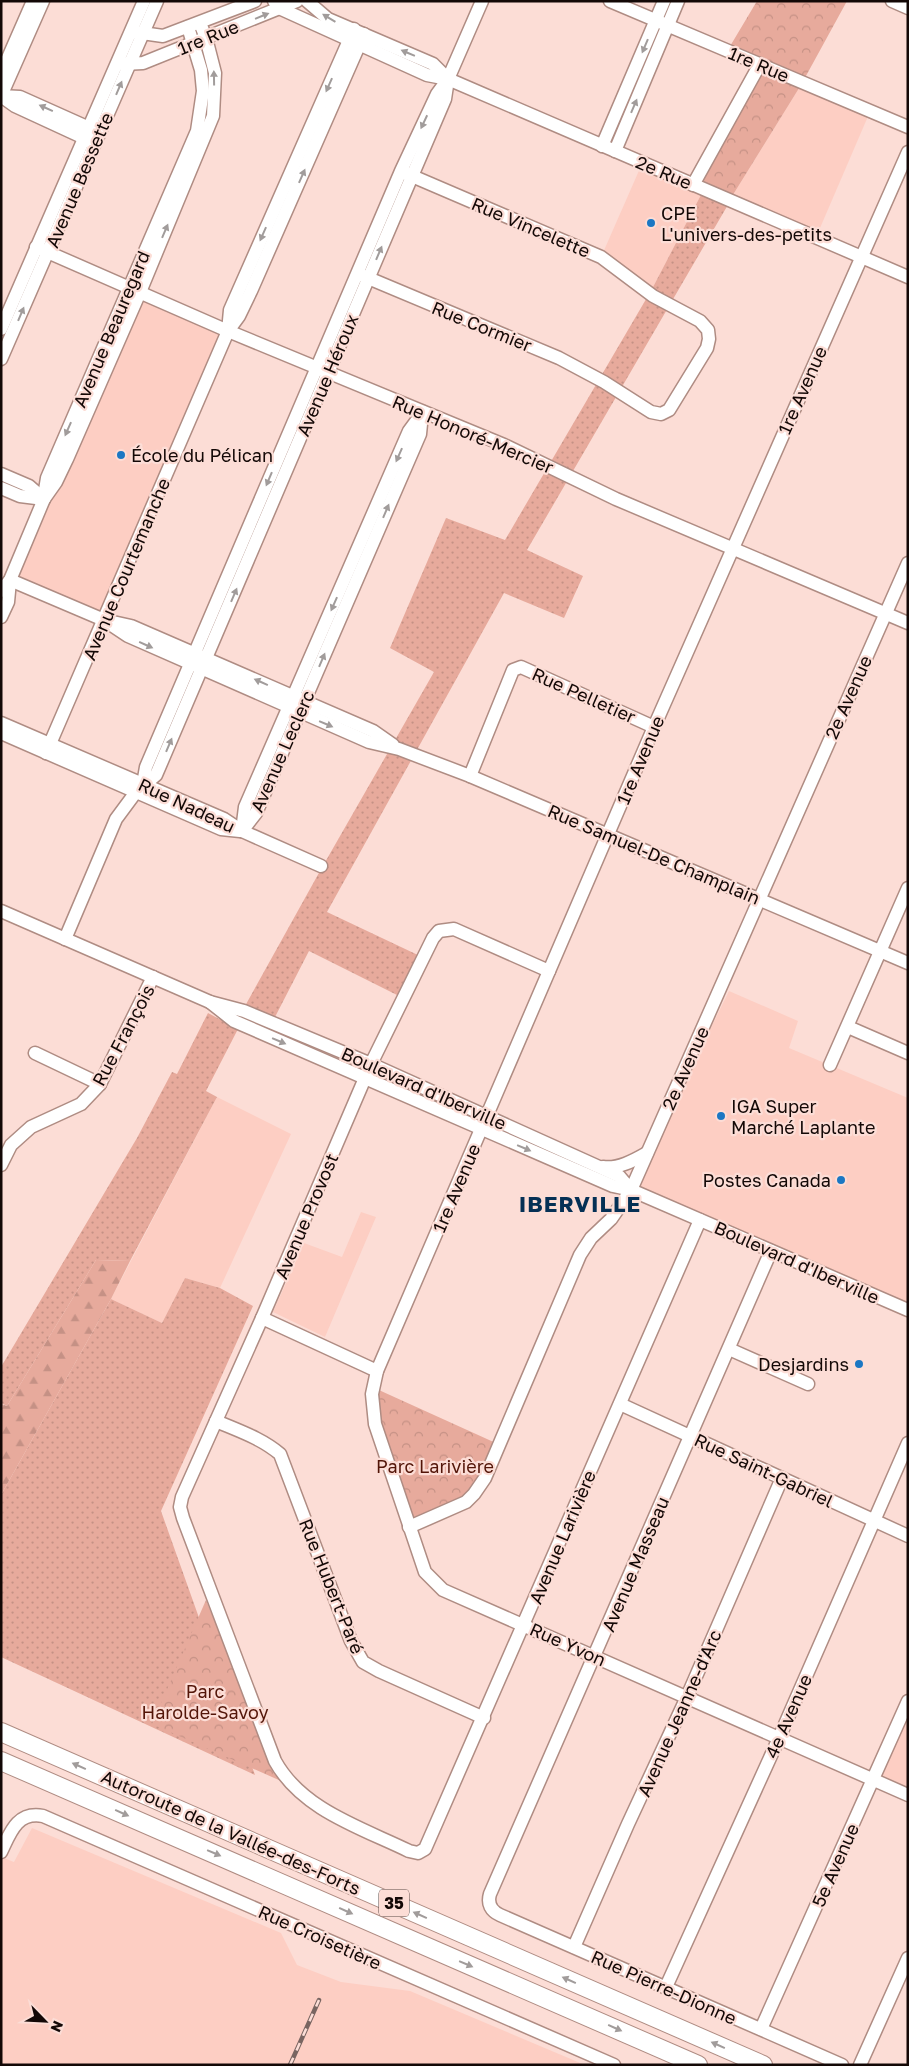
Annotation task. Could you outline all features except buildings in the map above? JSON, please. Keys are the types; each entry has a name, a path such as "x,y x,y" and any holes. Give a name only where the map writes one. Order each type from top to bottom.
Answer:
{"highway":[{"name":"Autoroute de la Vallée-des-Forts","path":"1,1732 762,2065"},
{"name":"Autoroute de la Vallée-des-Forts","path":"1,1761 698,2065"},
{"path":"1,1771 61,1787"}],"street":[{"path":"1,74 33,1"},
{"path":"43,1 1,96 20,96 92,135"},
{"name":"Avenue Bessette","path":"137,32 144,1"},
{"name":"Avenue Bessette","path":"1,359 42,250 92,135 137,32 157,1"},
{"name":"1re Rue","path":"137,32 163,36 256,1"},
{"name":"1re Rue","path":"123,64 143,63 194,44 277,5 297,1"},
{"name":"2e Rue","path":"307,1 328,19 356,38"},
{"name":"Avenue Héroux","path":"65,939 116,819 140,788 156,775 199,662 406,173 446,99 448,79 482,1"},
{"name":"1re Rue","path":"610,1 908,127"},
{"path":"602,146 664,1"},
{"path":"614,151 678,1"},
{"path":"892,1 908,8"},
{"name":"2e Rue","path":"277,5 356,38 428,75 448,79 908,277"},
{"name":"Avenue Beauregard","path":"1,591 10,580 44,499 56,482 67,459 188,163 213,116 215,73 206,38 194,25"},
{"name":"Avenue Beauregard","path":"188,163 197,130 202,91 202,70 194,44 194,25"},
{"name":"Avenue Courtemanche","path":"48,749 228,331 230,310 288,191 356,38"},
{"path":"693,185 760,64"},
{"name":"1re Avenue","path":"377,1371 654,726 908,152"},
{"name":"Rue Vincelette","path":"406,173 601,257 653,296 700,321 708,330 710,339 707,348 669,410 660,414 651,412 604,382"},
{"name":"Avenue Bessette","path":"1,328 42,250"},
{"name":"Rue Honoré-Mercier","path":"42,250 228,331 504,445 616,499 908,623"},
{"name":"Rue Cormier","path":"363,276 559,358 604,382"},
{"name":"Avenue Leclerc","path":"242,831 256,813 297,704 394,479 420,434 423,412"},
{"path":"1,474 29,486 44,499"},
{"path":"1,488 20,496 44,499"},
{"name":"2e Avenue","path":"408,1527 466,1502 485,1478 580,1255 591,1238 611,1218 631,1190 908,563"},
{"name":"Avenue Beauregard","path":"1,617 8,602 10,580"},
{"name":"Rue Samuel-De Champlain","path":"10,580 104,620 131,626 199,662 297,704 369,742 399,749 470,776 760,898 908,963"},
{"name":"Rue Pelletier","path":"470,776 513,670 522,667 654,726"},
{"name":"Rue Nadeau","path":"1,724 48,749"},
{"name":"Rue Nadeau","path":"1,733 48,749 140,788 224,819 242,831 321,866"},
{"path":"830,1065 908,888"},
{"name":"Boulevard d'Iberville","path":"1,911 210,1002 244,1011 371,1064 619,1176 631,1190"},
{"name":"Avenue Provost","path":"421,1853 409,1851 320,1807 300,1793 278,1768 180,1505 371,1064 433,938 439,931 454,929 549,971"},
{"name":"Rue François","path":"1,1165 11,1145 31,1126 81,1104 100,1084 153,977"},
{"name":"Boulevard d'Iberville","path":"210,1002 234,1021 481,1130 613,1186 631,1190 908,1310"},
{"path":"848,1027 908,1052"},
{"path":"35,1053 100,1084"},
{"path":"596,1166 610,1168 631,1162 647,1153"},
{"name":"Avenue Larivière","path":"421,1853 429,1842 484,1718 700,1220"},
{"name":"Avenue Masseau","path":"489,1905 490,1894 771,1251"},
{"path":"262,1318 377,1371"},
{"path":"729,1349 808,1384"},
{"name":"Rue Yvon","path":"377,1371 372,1394 375,1424 408,1527 425,1572 435,1584 452,1595 595,1656 908,1795"},
{"name":"Rue Saint-Gabriel","path":"620,1404 908,1536"},
{"name":"Rue Hubert-Paré","path":"216,1421 258,1439 280,1454 351,1640 363,1662 378,1671 484,1718"},
{"name":"4e Avenue","path":"666,1988 779,1738 908,1443"},
{"name":"Avenue Jeanne-d'Arc","path":"574,1947 628,1824 688,1697 782,1478"},
{"name":"5e Avenue","path":"761,2029 908,1701"},
{"name":"Rue Croisetière","path":"1,1852 13,1827 26,1817 40,1815 611,2064"},
{"name":"Rue Pierre-Dionne","path":"489,1905 500,1916 842,2065"},
{"path":"860,2065 908,1958"}],"shaded area":[{"path":"801,85 869,114 817,235 731,198"},
{"name":"CPE L'univers-des-petits","path":"641,166 703,191 652,289 602,255"},
{"name":"École du Pélican","path":"140,292 228,331 104,620 10,580"},
{"path":"729,991 798,1021 789,1048 908,1098 908,1303 631,1190"},
{"path":"217,1097 291,1134 220,1288 185,1278 162,1323 111,1299"},
{"path":"361,1212 376,1217 325,1337 273,1312 304,1243 342,1257"},
{"path":"908,1701 908,1795 873,1780"},
{"path":"32,1828 281,1933 297,1965 341,1982 410,1991 585,2065 1,2065 1,1857 14,1862"}],"green space":[{"path":"757,1 847,1 801,85 731,198 697,185 759,65 726,53"},
{"path":"703,191 729,203 527,550 583,576 564,618 504,593 327,912 420,956 403,998 309,951 274,1019 245,1006 434,672 390,648 446,518 505,540 652,289"},
{"path":"208,1013 238,1029 206,1091 217,1097 130,1261 96,1260 7,1406 1,1403 1,1367 137,1138 172,1072 177,1074"},
{"path":"96,1260 130,1261 111,1299 1,1495 1,1404 7,1406"},
{"path":"185,1278 220,1288 253,1306 161,1511 255,1775 1,1657 1,1495 111,1299 162,1323"},
{"name":"Parc Larivière","path":"370,1386 498,1444 472,1496 409,1527"},
{"name":"Parc Harolde-Savoy","path":"206,1600 281,1781 152,1724"}],"railway":[{"path":"290,2065 319,2000"}],"place":[{"name":"CPE L'univers-des-petits","path":"651,223"},
{"name":"École du Pélican","path":"121,455"},
{"name":"IGA Super Marché Laplante","path":"721,1116"},
{"name":"Postes Canada","path":"841,1180"},
{"name":"Desjardins","path":"859,1364"}],"district":[{"name":"IBERVILLE","path":"580,1203"}]}
